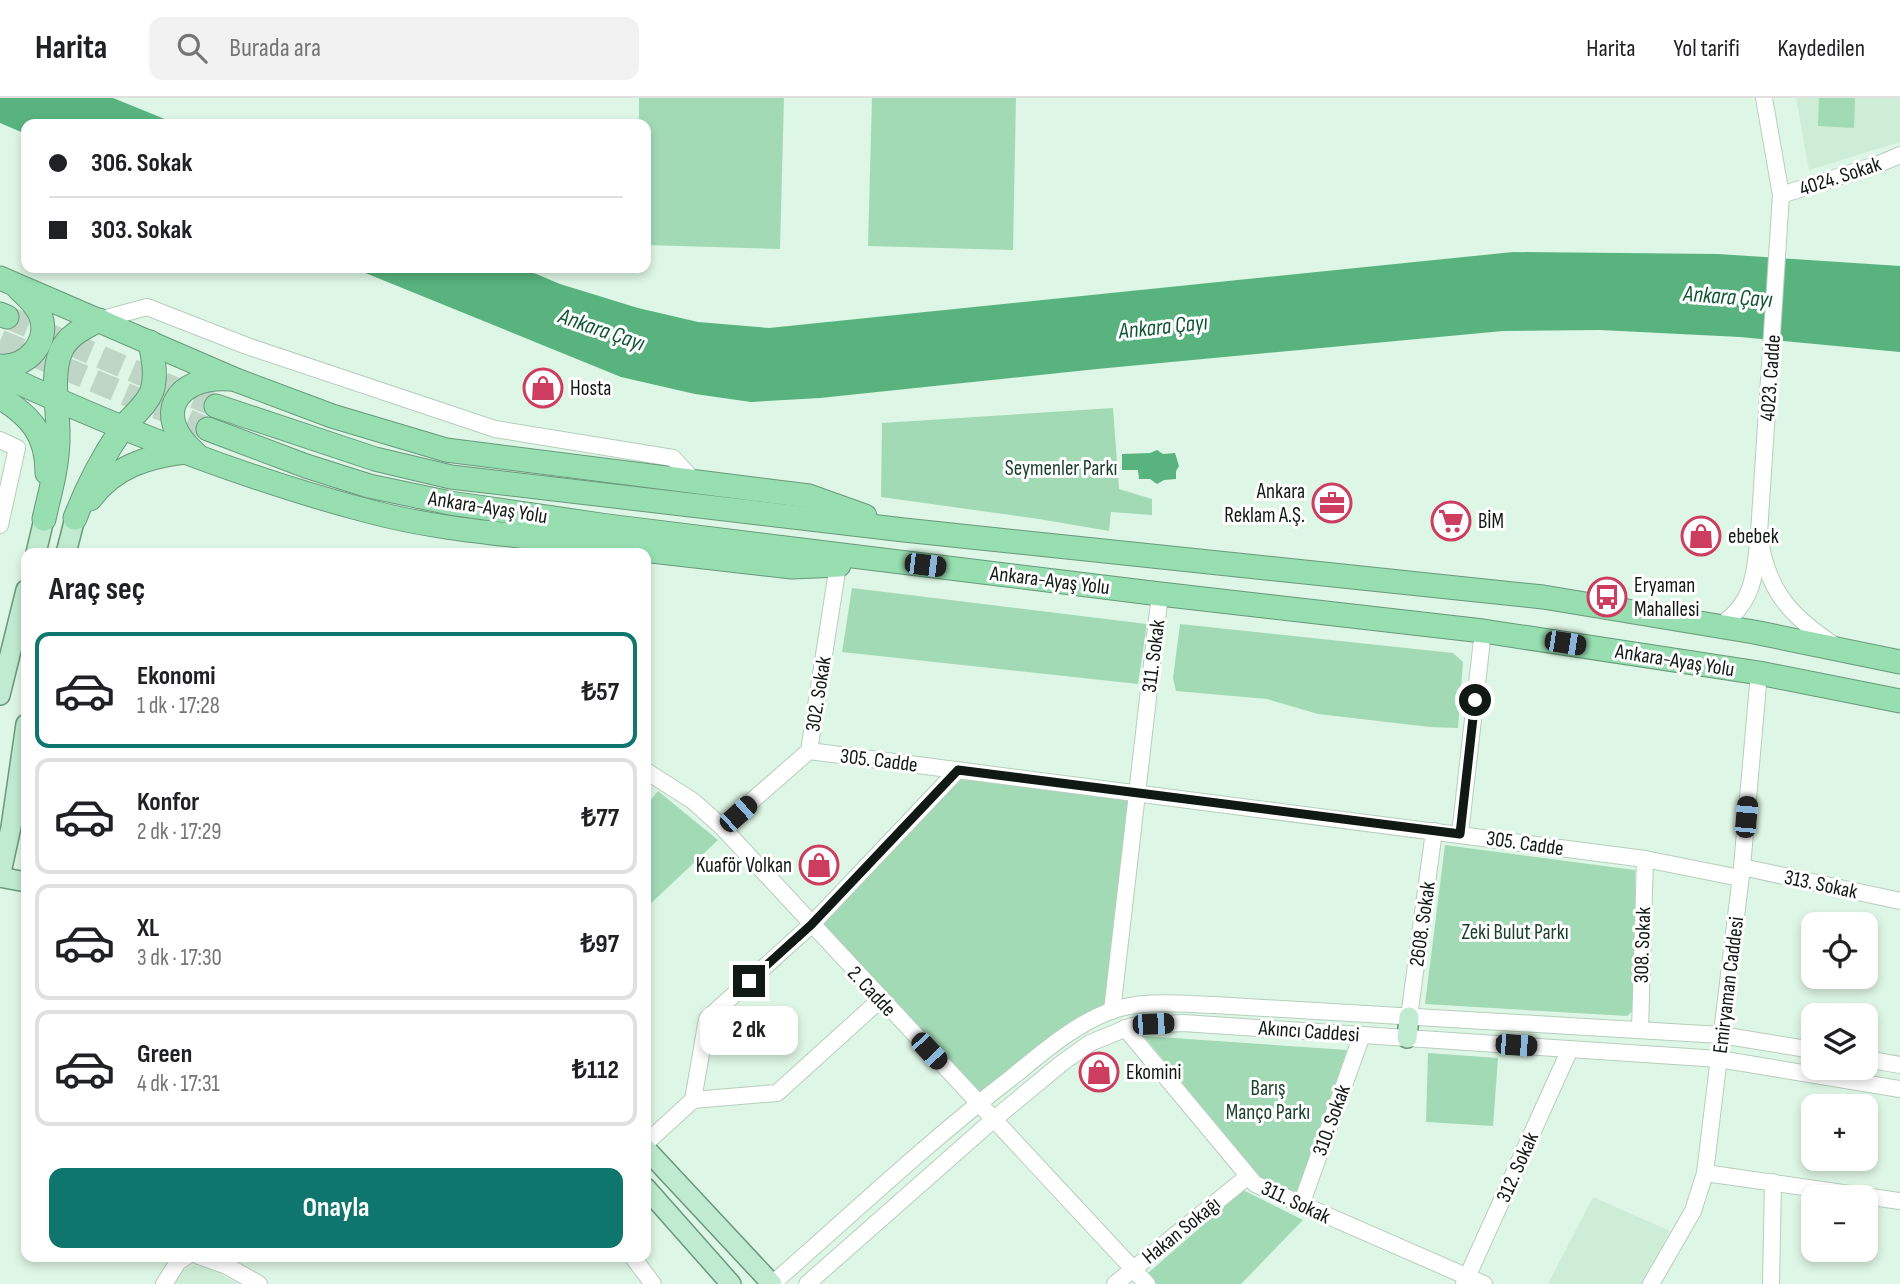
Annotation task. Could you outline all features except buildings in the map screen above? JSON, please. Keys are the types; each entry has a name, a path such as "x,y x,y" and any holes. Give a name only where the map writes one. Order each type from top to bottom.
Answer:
{"highway":[{"path":"6,280 236,380 332,416 446,450 809,496 904,530"},
{"path":"0,366 23,362 38,348 42,335 40,313 30,299 6,280"},
{"path":"44,519 55,471 58,440 56,377 62,350 75,333 99,320"},
{"path":"75,518 90,480 122,427 139,411 151,392 155,369 150,342"},
{"path":"0,374 58,401 193,454 290,489 373,513 464,530 624,548"},
{"path":"193,454 176,431 172,416 176,401 184,389 198,381 214,378 236,380"},
{"path":"0,397 23,413 36,428 42,442 47,468 44,519"},
{"name":"Ankara-Ayaş Yolu","path":"216,406 375,459 452,477 904,530 1542,597 1719,626 1900,662"},
{"name":"Ankara-Ayaş Yolu","path":"208,429 369,486 450,503 608,526 1483,631 1759,673 1900,701"},
{"path":"75,518 110,477 130,464 160,455 193,454"},
{"path":"651,551 792,567 899,561"}],"main road":[{"path":"67,548 75,518"},
{"path":"37,548 44,519"},
{"path":"0,695 21,610"},
{"path":"21,766 12,828 0,877 21,881"},
{"path":"1407,1038 1409,1017"},
{"path":"651,1154 772,1284"},
{"path":"651,1194 731,1284"}],"street":[{"name":"4023. Cadde","path":"1719,626 1741,608 1750,590 1755,576 1759,533 1781,195 1764,98"},
{"name":"4024. Sokak","path":"1781,195 1900,155"},
{"path":"99,320 147,307 247,346 495,429 673,458 694,481"},
{"path":"150,342 156,311"},
{"path":"0,440 17,448 0,525"},
{"name":"4023. Cadde","path":"1759,533 1764,560 1789,610 1805,625 1840,649"},
{"name":"302. Sokak","path":"722,827 809,751 838,565"},
{"name":"311. Sokak","path":"1112,1011 1160,594"},
{"path":"1460,834 1483,631"},
{"name":"Emiryaman Caddesi","path":"1651,1284 1693,1211 1705,1172 1741,873 1759,673"},
{"name":"305. Cadde","path":"809,751 1460,834 1741,873"},
{"path":"693,1100 707,1018 811,925 958,770"},
{"name":"2. Cadde","path":"651,774 693,801 722,827 1147,1284"},
{"name":"2608. Sokak","path":"1409,1017 1434,831"},
{"name":"308. Sokak","path":"1640,1030 1645,859"},
{"name":"313. Sokak","path":"1741,873 1900,901"},
{"path":"651,1138 693,1100 777,1093 881,999"},
{"name":"Akıncı Caddesi","path":"772,1284 978,1103 1062,1038 1112,1011 1150,1004 1181,1004 1721,1035 1801,1048"},
{"name":"Akıncı Caddesi","path":"807,1284 993,1119 1062,1063 1090,1042 1132,1026 1183,1023 1719,1059 1900,1089"},
{"name":"311. Sokak","path":"1125,1028 1247,1177 1264,1189 1466,1280 1484,1284"},
{"name":"310. Sokak","path":"1301,1205 1362,1035"},
{"name":"312. Sokak","path":"1466,1280 1570,1049"},
{"path":"1878,1061 1900,1065"},
{"path":"1705,1172 1900,1201"},
{"name":"Hakan Sokağı","path":"1115,1284 1247,1177"},
{"path":"1771,1284 1773,1182"},
{"path":"163,1284 178,1262"},
{"path":"216,1262 259,1284"},
{"path":"636,1262 653,1284"}],"shaded area":[{"path":"1796,98 1900,98 1900,142 1809,170"},
{"path":"1593,1197 1670,1231 1641,1284 1548,1284"},
{"path":"194,1266 210,1268 239,1284 172,1284 181,1271"}],"green space":[{"path":"639,98 784,98 780,249 651,245 651,119 639,119"},
{"path":"872,98 1016,98 1013,250 868,246"},
{"path":"1819,98 1855,98 1854,128 1818,126"},
{"name":"Seymenler Parkı","path":"1113,408 1119,489 1152,499 1152,515 1111,512 1109,531 881,497 882,423"},
{"path":"852,588 1147,624 1138,684 842,652"},
{"path":"1180,624 1453,653 1463,662 1458,728 1318,714 1267,699 1176,691 1173,678"},
{"path":"958,770 1136,793 1112,1011 978,1103 811,925"},
{"path":"658,791 718,840 651,903 651,800"},
{"name":"Zeki Bulut Parkı","path":"1445,845 1635,870 1635,1009 1627,1016 1425,1004"},
{"name":"Barış Manço Parkı","path":"1144,1036 1347,1050 1297,1192 1262,1181"},
{"path":"1428,1053 1498,1058 1493,1126 1426,1122"},
{"path":"1243,1190 1303,1220 1241,1284 1157,1284 1147,1274"}],"water":[{"path":"0,98 113,98 165,119 21,119 21,132 0,123"},
{"name":"Ankara Çayı","path":"1513,252 1718,254 1900,266 1900,352 1740,337 1600,330 1503,331 820,398 751,402 695,394 621,377 365,273 534,273 560,284 638,308 698,322 769,328"},
{"path":"1157,450 1163,454 1175,453 1179,466 1176,479 1157,484 1150,479 1139,479 1138,470 1122,470 1122,454 1150,453"}],"tunnel":[{"path":"7,317 216,406"},
{"path":"0,341 208,429"}],"place":[{"name":"Hosta","path":"543,388"},
{"name":"Ankara Reklam A.Ş.","path":"1332,503"},
{"name":"BİM","path":"1451,521"},
{"name":"ebebek","path":"1701,536"},
{"name":"Eryaman Mahallesi","path":"1607,597"},
{"name":"Kuaför Volkan","path":"819,865"},
{"name":"Ekomini","path":"1099,1072"}],"route":[{"path":"749,981 811,925 958,770 1460,834 1475,700"}]}
